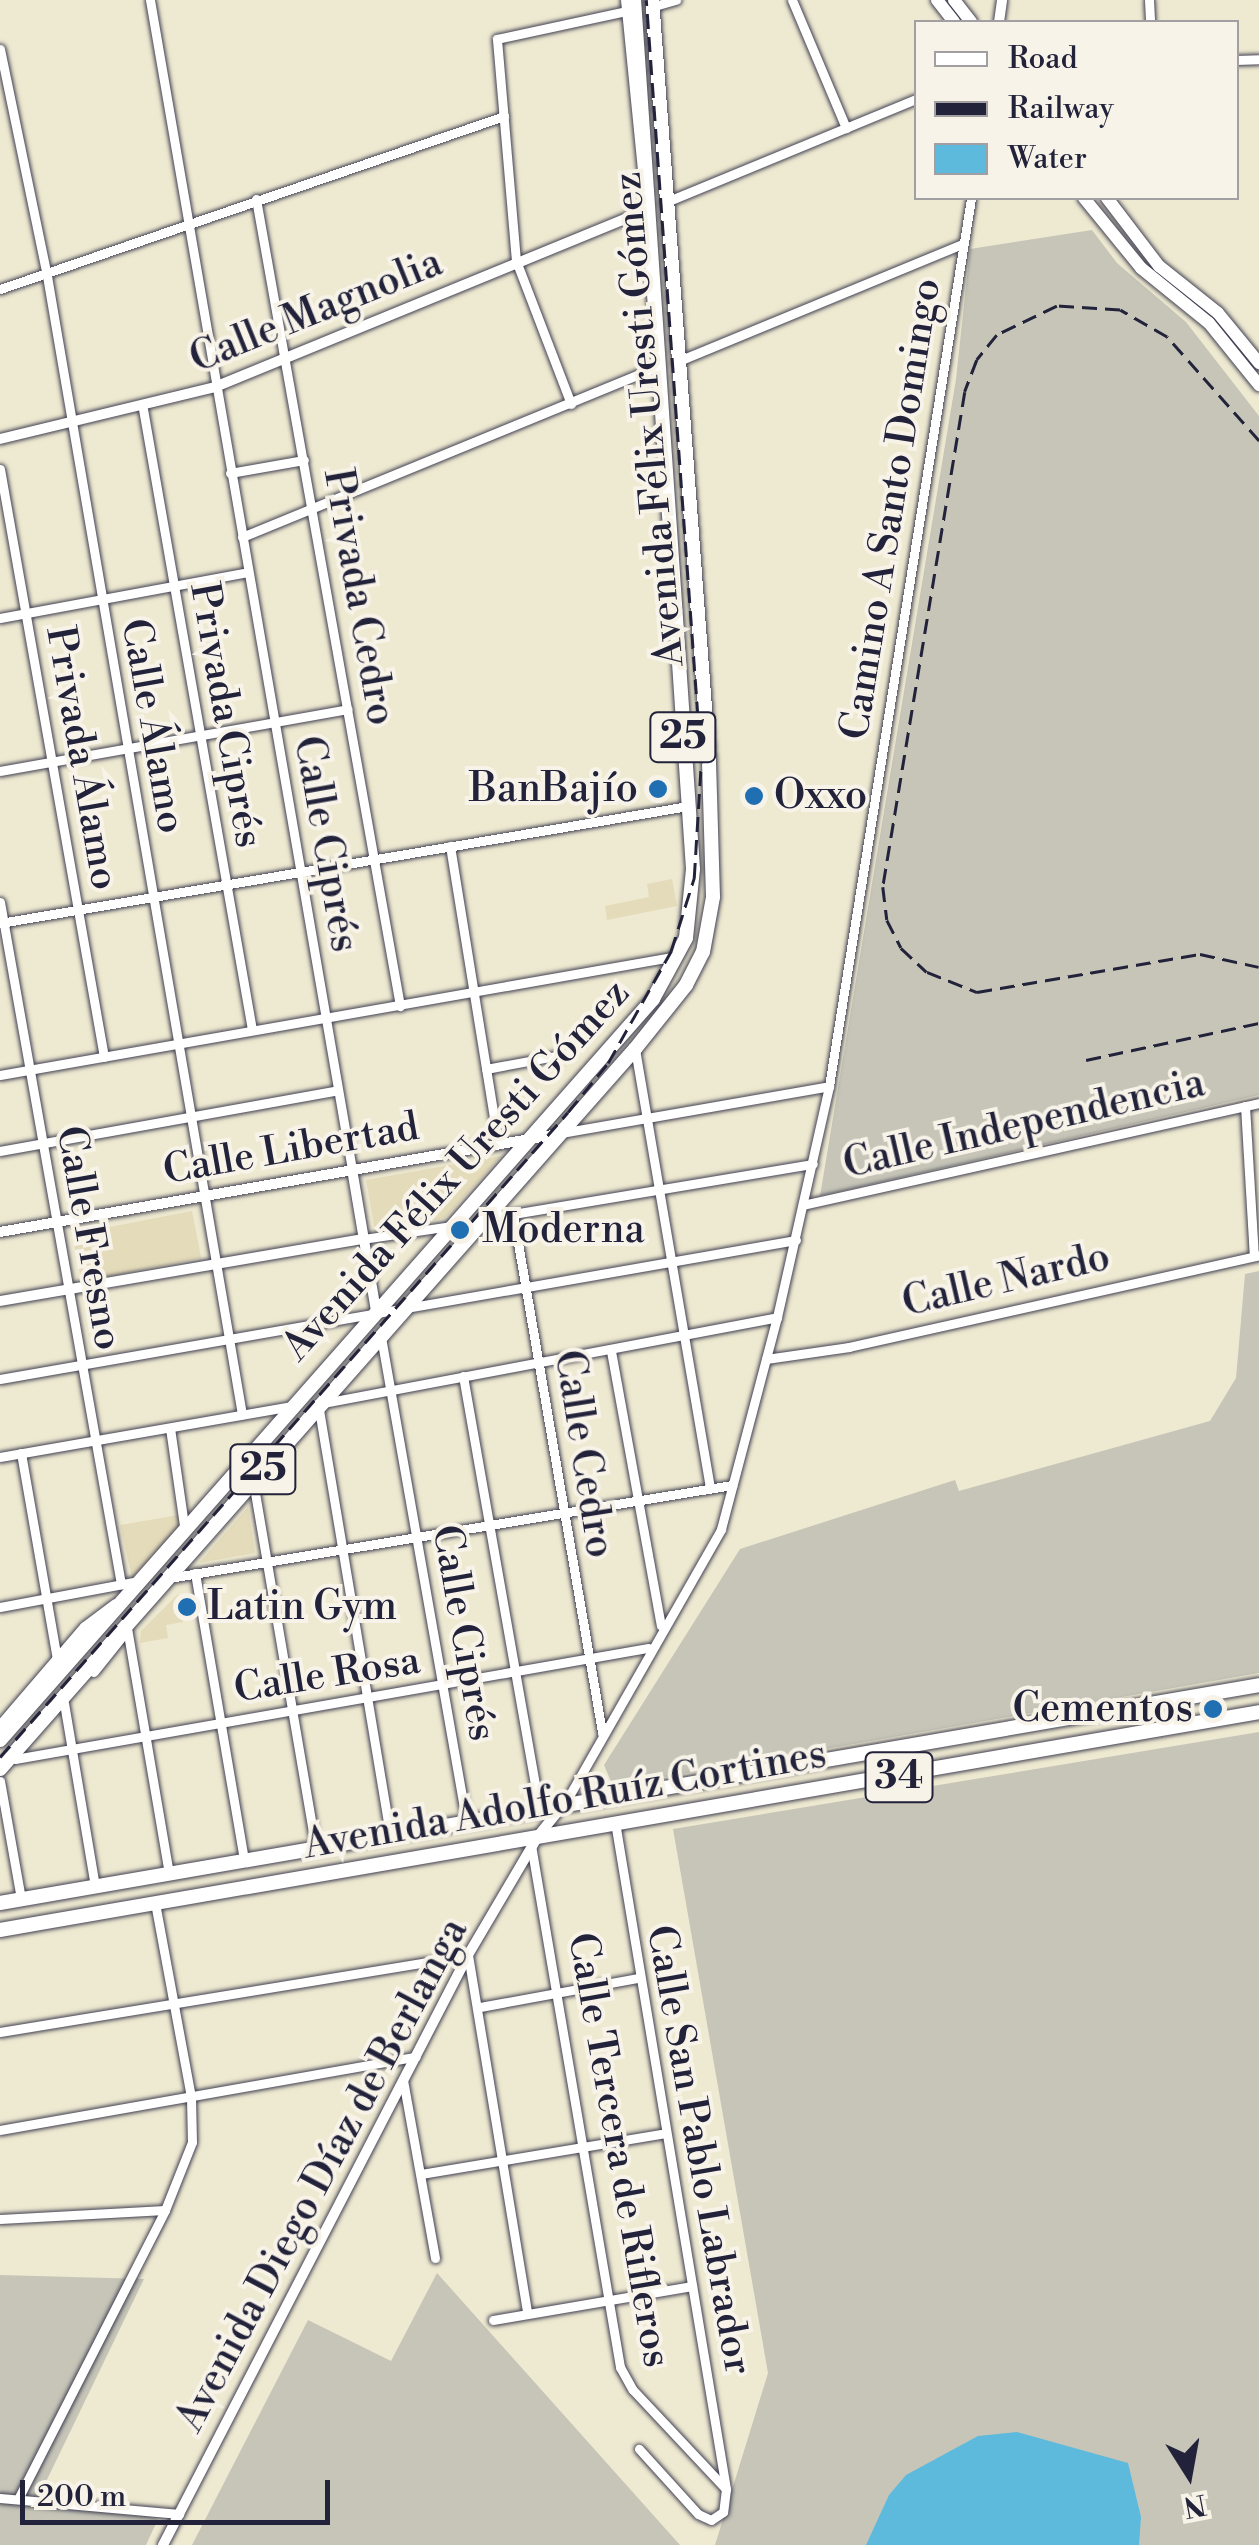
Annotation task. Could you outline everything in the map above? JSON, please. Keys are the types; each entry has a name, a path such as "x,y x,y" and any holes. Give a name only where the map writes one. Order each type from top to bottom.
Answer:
{"main road":[{"path":"937,0 952,20"},
{"path":"954,0 970,20"},
{"name":"Avenida Félix Uresti Gómez","path":"0,1775 80,1677 125,1630 318,1404 635,1049 696,969 712,918 709,761 662,179 656,2"},
{"name":"Avenida Félix Uresti Gómez","path":"0,1740 61,1662 116,1603 127,1583 184,1525 524,1139 653,1000 679,955 694,892 629,4"},
{"path":"1086,200 1141,268 1209,323 1259,385"},
{"path":"1108,200 1159,266 1218,313 1259,363"},
{"name":"Avenida Adolfo Ruíz Cortines","path":"0,1903 1259,1684"},
{"name":"Avenida Adolfo Ruíz Cortines","path":"0,1930 1259,1712"}],"street":[{"name":"Calle Ciprés","path":"150,0 376,1311"},
{"path":"656,2 676,0"},
{"path":"792,0 846,128"},
{"name":"25","path":"656,2 667,153 662,179"},
{"path":"571,404 516,260 497,39 629,4"},
{"name":"25","path":"629,4 644,182"},
{"name":"Calle Álamo","path":"0,49 47,276 242,1414"},
{"path":"664,204 914,99"},
{"path":"0,288 47,276 256,199 504,116"},
{"path":"0,125 14,122"},
{"name":"Privada Cedro","path":"256,199 400,1006"},
{"name":"Camino A Santo Domingo","path":"766,1359 830,1086 971,200"},
{"name":"Calle Magnolia","path":"0,439 142,409 215,388 516,260 647,210"},
{"path":"676,362 963,244"},
{"path":"242,538 657,368"},
{"name":"Privada Ciprés","path":"142,409 252,1030"},
{"path":"230,473 304,460"},
{"name":"Privada Álamo","path":"0,469 104,1057"},
{"path":"0,618 248,572"},
{"path":"0,771 348,709"},
{"path":"2,923 688,806"},
{"path":"450,846 498,1143"},
{"name":"Calle Fresno","path":"0,902 94,1441 127,1583"},
{"path":"0,1075 679,955"},
{"path":"635,1049 710,1488"},
{"path":"486,1068 566,1054"},
{"name":"Calle Libertad","path":"0,1232 830,1086"},
{"path":"0,1151 338,1090"},
{"name":"Calle Independencia","path":"803,1205 1259,1102"},
{"path":"1244,1106 1257,1256"},
{"name":"Calle Independencia","path":"513,1214 813,1164"},
{"path":"484,1218 513,1214"},
{"name":"Calle Cedro","path":"513,1214 602,1732"},
{"path":"0,1301 450,1226"},
{"path":"0,1379 796,1240"},
{"name":"Calle Nardo","path":"766,1359 850,1348 1257,1256"},
{"path":"390,1834 318,1404 778,1317"},
{"name":"Calle Ciprés","path":"381,1336 466,1822"},
{"path":"611,1351 662,1625"},
{"path":"564,1803 648,1648 721,1529 766,1359"},
{"path":"462,1376 539,1807"},
{"path":"0,1457 291,1406"},
{"path":"170,1428 184,1525"},
{"path":"0,1726 61,1662 21,1453"},
{"path":"253,1481 316,1848"},
{"path":"166,1579 732,1486"},
{"path":"195,1574 244,1861"},
{"path":"0,1607 127,1583"},
{"path":"20,1899 0,1775 125,1630"},
{"path":"125,1630 169,1874"},
{"name":"Calle Rosa","path":"15,1759 648,1648"},
{"path":"64,1703 95,1887"},
{"name":"Avenida Diego Díaz de Berlanga","path":"164,2545 468,1956 534,1840 564,1803"},
{"name":"Avenida Diego Díaz de Berlanga","path":"534,1840 539,1807"},
{"name":"Calle San Pablo Labrador","path":"615,1822 726,2488"},
{"name":"Calle Tercera de Rifleros","path":"534,1840 625,2380 726,2488"},
{"path":"18,2499 165,2210 192,2142 191,2098 156,1904"},
{"path":"0,2032 468,1956 480,2007 527,2314"},
{"path":"480,2007 638,1978"},
{"path":"0,2130 416,2057"},
{"path":"403,2080 435,2258"},
{"path":"421,2174 666,2133"},
{"path":"0,2219 165,2210"},
{"path":"493,2320 692,2286"},
{"path":"638,2449 705,2518 723,2512 726,2488"},
{"path":"0,2498 179,2514"}],"shaded area":[{"path":"1092,230 1117,263 1186,322 1259,416 1259,1095 820,1196 956,379 970,249"},
{"path":"672,879 677,906 607,920 605,906 649,897 647,884"},
{"path":"501,1156 445,1218 375,1231 366,1180"},
{"path":"192,1211 201,1258 81,1281 72,1234"},
{"path":"1259,1271 1259,1673 613,1786 604,1765 740,1549 955,1480 959,1491 1210,1421 1236,1378 1245,1274"},
{"path":"248,1507 255,1553 199,1563"},
{"path":"179,1515 181,1524 132,1578 120,1525"},
{"path":"178,1594 183,1622 166,1625 168,1638 140,1643 141,1631"},
{"path":"1259,1732 1259,2545 715,2545 768,2373 673,1829"},
{"path":"437,2273 680,2545 192,2545 308,2320 391,2361"},
{"path":"0,2275 144,2279 41,2492 158,2519 146,2545 0,2545"}],"water":[{"path":"1017,2432 1128,2463 1141,2517 1139,2545 866,2545 889,2495 906,2475 978,2436"}],"railway":[{"path":"0,1757 568,1112 608,1063 671,951 694,878 701,763 646,0"},
{"path":"1259,441 1167,337 1120,310 1057,306 997,335 977,360 965,392 883,887 887,920 901,948 927,972 977,992 1200,954 1259,967"},
{"path":"1086,1060 1259,1023"}],"place":[{"name":"BanBajío","path":"658,789"},
{"name":"Oxxo","path":"754,796"},
{"name":"Moderna","path":"460,1230"},
{"name":"Latin Gym","path":"187,1607"},
{"name":"Cementos","path":"1213,1709"}]}
